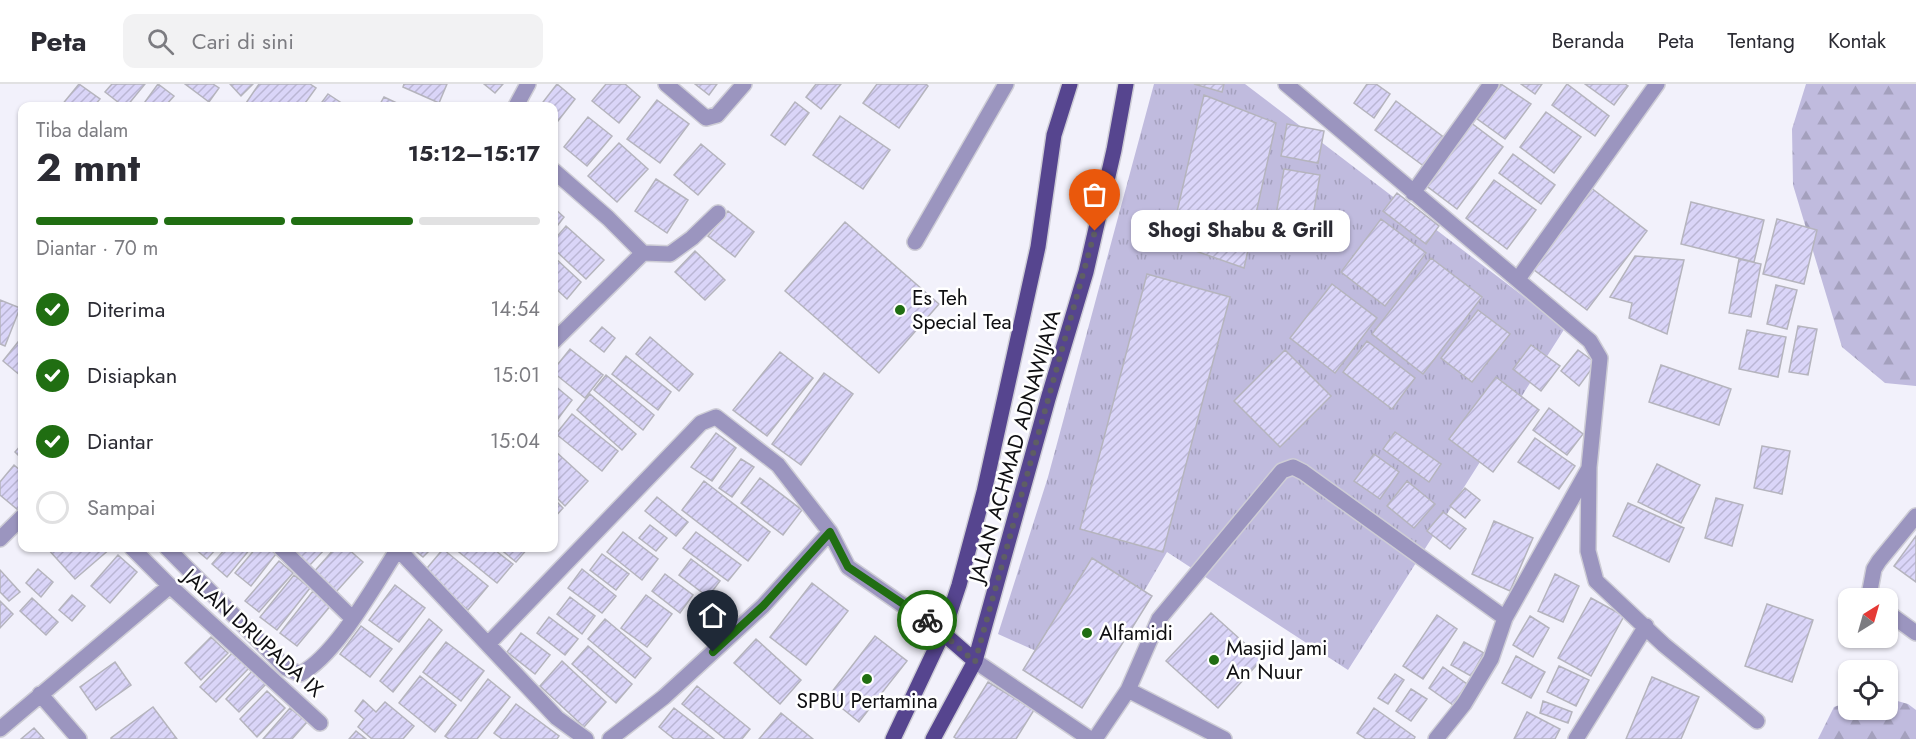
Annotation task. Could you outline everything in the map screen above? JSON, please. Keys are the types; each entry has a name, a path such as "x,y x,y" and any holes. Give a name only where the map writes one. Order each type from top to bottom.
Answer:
{"main road":[{"name":"JALAN ACHMAD ADNAWIJAYA","path":"893,739 943,633 984,492 1038,247 1054,135 1070,84"},
{"name":"JALAN ACHMAD ADNAWIJAYA","path":"933,739 975,662 1047,399 1086,272 1114,150 1126,84"},
{"path":"943,633 975,662"}],"street":[{"path":"518,102 528,84"},
{"path":"666,84 706,118 717,115 744,84"},
{"path":"915,242 1006,84"},
{"path":"1413,193 1491,84"},
{"path":"1518,279 1657,84"},
{"path":"1293,86 1413,193 1573,324 1590,341 1600,358 1589,467 1588,551 1596,581 1664,645 1757,721"},
{"path":"558,174 608,218 643,254"},
{"path":"558,337 643,254 670,254 692,238 718,213"},
{"path":"489,643 700,423 716,417 778,465 830,532 848,567 943,633"},
{"path":"1095,739 1128,690 1158,619 1282,471 1293,467 1504,618"},
{"path":"1436,739 1464,704 1491,658 1504,618 1589,467"},
{"path":"1870,588 1874,569 1913,519"},
{"path":"0,539 18,521"},
{"path":"610,739 664,697 763,606 830,532"},
{"name":"JALAN DRUPADA IX","path":"136,552 320,723"},
{"path":"170,552 286,668 300,674 315,666 352,618 394,552"},
{"path":"285,552 352,618"},
{"path":"401,552 489,643 557,718 586,739"},
{"path":"0,729 170,586"},
{"path":"1898,620 1916,633"},
{"path":"1576,739 1646,626"},
{"path":"975,662 1090,739"},
{"path":"1128,690 1224,739"},
{"path":"40,694 79,739"}],"green space":[{"path":"1154,84 1245,84 1565,328 1348,670 1167,552 1094,677 998,634 1048,477"},
{"path":"1806,84 1916,84 1916,386 1885,383 1842,347 1793,185 1792,129"},
{"path":"1898,701 1908,704 1916,710 1916,739 1818,739 1834,707 1838,706 1838,720 1898,720"}],"building":[{"path":"79,84 100,99 97,102 64,102"},
{"path":"112,84 145,84 130,102 118,102 105,92"},
{"path":"158,84 174,96 169,102 145,102"},
{"path":"185,84 213,84 219,88 209,102"},
{"path":"230,84 253,84 241,96"},
{"path":"259,84 310,84 316,88 306,102 247,102"},
{"path":"404,84 447,84 439,102 403,87"},
{"path":"484,84 503,84 495,93"},
{"path":"557,84 575,99 558,121 558,102 543,102"},
{"path":"606,84 625,84 640,97 619,123 592,101"},
{"path":"695,84 717,84 709,95"},
{"path":"816,84 841,84 821,109 806,97"},
{"path":"877,84 926,84 928,86 899,128 863,103"},
{"path":"1194,84 1224,84 1222,92"},
{"path":"1367,84 1376,84 1390,94 1374,118 1354,103"},
{"path":"1501,84 1531,104 1505,139 1476,118"},
{"path":"1521,84 1542,84 1535,94"},
{"path":"1567,84 1609,116 1595,136 1552,105"},
{"path":"1585,84 1625,84 1628,86 1614,105"},
{"path":"328,94 340,102 322,102"},
{"path":"1204,95 1276,123 1244,268 1170,242"},
{"path":"384,97 395,102 381,102"},
{"path":"657,100 689,124 660,163 627,139"},
{"path":"1396,101 1446,139 1425,167 1375,130"},
{"path":"795,102 809,113 785,145 771,135"},
{"path":"1546,112 1581,137 1554,173 1520,147"},
{"path":"840,116 890,150 863,189 813,155"},
{"path":"588,117 612,136 587,166 564,147"},
{"path":"1470,122 1503,147 1457,209 1424,184"},
{"path":"1287,124 1324,131 1318,163 1281,156"},
{"path":"619,143 648,169 617,202 588,176"},
{"path":"701,144 725,164 698,195 674,175"},
{"path":"1513,154 1555,185 1541,204 1499,173"},
{"path":"1284,169 1320,175 1312,222 1276,215"},
{"path":"656,179 688,200 667,233 635,211"},
{"path":"1494,180 1536,210 1507,249 1466,218"},
{"path":"1590,187 1647,231 1587,310 1529,266"},
{"path":"1397,193 1439,226 1426,244 1383,211"},
{"path":"1691,202 1764,220 1754,262 1681,244"},
{"path":"728,211 754,232 735,257 708,236"},
{"path":"558,212 564,217 558,225"},
{"path":"1381,219 1426,253 1385,306 1341,272"},
{"path":"1777,219 1817,230 1804,284 1763,274"},
{"path":"845,222 939,304 879,373 785,291"},
{"path":"566,226 604,260 586,279 558,253 558,235"},
{"path":"695,251 725,280 705,300 675,272"},
{"path":"1635,256 1684,260 1667,334 1629,318 1632,303 1610,297"},
{"path":"1431,258 1482,297 1423,374 1372,334"},
{"path":"1739,259 1761,264 1751,317 1729,313"},
{"path":"558,261 581,282 567,299 558,291"},
{"path":"1147,274 1230,297 1163,552 1080,529"},
{"path":"1332,284 1377,318 1335,373 1290,338"},
{"path":"1776,285 1797,290 1787,329 1767,324"},
{"path":"0,300 18,307 18,313 5,346 0,344"},
{"path":"1478,310 1510,334 1472,382 1441,358"},
{"path":"1798,326 1817,329 1808,375 1789,372"},
{"path":"602,327 615,338 604,352 590,341"},
{"path":"1747,330 1786,337 1778,377 1739,369"},
{"path":"650,337 693,374 679,391 636,354"},
{"path":"1367,341 1415,378 1392,409 1343,372"},
{"path":"18,342 18,374 3,361"},
{"path":"1531,345 1560,366 1541,391 1513,369"},
{"path":"570,349 603,375 585,398 558,376 558,364"},
{"path":"1285,350 1331,396 1280,447 1234,401"},
{"path":"1578,350 1596,363 1579,386 1561,371"},
{"path":"780,352 813,378 767,436 733,410"},
{"path":"626,356 671,392 658,410 612,374"},
{"path":"1661,365 1731,389 1719,425 1649,402"},
{"path":"824,373 853,394 801,465 772,444"},
{"path":"606,375 654,415 643,430 594,390"},
{"path":"1496,377 1539,410 1493,472 1449,439"},
{"path":"558,388 572,400 558,419"},
{"path":"590,394 636,434 622,450 577,410"},
{"path":"1549,408 1583,434 1567,455 1533,430"},
{"path":"572,414 618,451 602,471 558,436 558,432"},
{"path":"1395,432 1441,464 1429,482 1383,449"},
{"path":"716,433 736,448 712,481 691,467"},
{"path":"1535,438 1575,466 1559,489 1518,462"},
{"path":"1762,446 1790,451 1782,494 1754,488"},
{"path":"558,454 588,481 565,506 558,499"},
{"path":"1374,454 1399,472 1380,499 1354,481"},
{"path":"741,459 754,467 732,497 719,488"},
{"path":"1657,464 1700,485 1681,523 1638,502"},
{"path":"14,465 18,468 18,510 0,495 0,482"},
{"path":"760,478 802,510 783,535 741,503"},
{"path":"704,481 770,532 748,561 682,510"},
{"path":"1407,481 1435,504 1414,528 1387,506"},
{"path":"1465,488 1480,500 1465,518 1450,506"},
{"path":"657,497 688,522 676,536 645,511"},
{"path":"1716,498 1743,505 1732,546 1705,538"},
{"path":"558,503 563,508 558,514"},
{"path":"1628,503 1684,528 1669,562 1613,536"},
{"path":"1443,512 1466,529 1450,549 1427,531"},
{"path":"1494,521 1533,538 1510,591 1472,574"},
{"path":"650,525 667,538 656,551 639,538"},
{"path":"623,532 658,559 642,580 607,552"},
{"path":"696,532 741,565 728,581 683,548"},
{"path":"1916,536 1916,582 1894,566"},
{"path":"51,552 106,552 75,579"},
{"path":"199,552 213,552 207,559"},
{"path":"222,552 248,552 227,577 212,564"},
{"path":"253,552 276,554 251,586 235,573"},
{"path":"291,552 322,552 308,567"},
{"path":"331,552 352,552 363,562 336,592 313,573"},
{"path":"417,552 428,552 423,557"},
{"path":"440,552 447,552 488,586 468,610 423,573"},
{"path":"459,552 497,552 513,564 497,583"},
{"path":"504,552 525,552 516,562"},
{"path":"602,554 629,574 616,590 590,570"},
{"path":"118,555 137,572 110,603 91,586"},
{"name":"Alfamidi","path":"1092,558 1152,596 1082,708 1023,670"},
{"path":"691,559 720,581 708,597 679,575"},
{"path":"279,561 293,573 259,612 245,601"},
{"path":"38,569 53,582 41,597 26,583"},
{"path":"582,569 616,596 602,613 568,588"},
{"path":"0,570 20,592 9,601 0,592"},
{"path":"665,574 693,595 680,613 652,591"},
{"path":"1555,574 1579,586 1563,622 1538,611"},
{"path":"294,575 310,588 277,630 260,617"},
{"path":"812,583 848,611 806,665 770,637"},
{"path":"395,585 425,608 399,642 369,620"},
{"path":"313,591 331,605 297,646 280,633"},
{"path":"72,595 85,606 72,621 59,610"},
{"path":"646,595 672,614 647,647 621,628"},
{"path":"570,597 595,616 582,634 557,614"},
{"path":"32,598 58,622 46,635 20,611"},
{"path":"1591,598 1624,616 1591,676 1558,658"},
{"path":"0,601 13,614 0,628"},
{"path":"1767,604 1813,620 1792,682 1745,666"},
{"name":"Masjid Jami An Nuur","path":"1211,613 1262,659 1218,708 1166,661"},
{"path":"1437,615 1457,629 1423,679 1403,666"},
{"path":"1530,616 1549,628 1533,657 1513,645"},
{"path":"549,617 578,639 565,655 537,633"},
{"path":"429,619 442,630 393,692 380,681"},
{"path":"605,619 651,658 635,678 588,639"},
{"path":"361,626 392,649 370,677 340,654"},
{"path":"521,633 550,655 535,674 507,652"},
{"name":"SPBU Pertamina","path":"875,636 907,661 859,722 828,697"},
{"path":"211,637 228,653 201,680 185,663"},
{"path":"756,639 801,680 780,704 734,663"},
{"path":"446,642 484,671 461,701 423,672"},
{"path":"1464,642 1484,653 1471,676 1451,665"},
{"path":"588,646 632,684 616,703 572,664"},
{"path":"235,650 251,666 216,702 200,687"},
{"path":"1516,656 1545,672 1531,698 1502,683"},
{"path":"562,661 606,702 584,727 540,686"},
{"path":"115,662 131,685 96,710 80,687"},
{"path":"1559,666 1589,680 1576,706 1547,692"},
{"path":"1443,667 1467,684 1453,705 1429,688"},
{"path":"253,670 267,683 239,712 226,699"},
{"path":"1395,674 1404,680 1388,704 1378,698"},
{"path":"420,676 456,705 435,732 399,703"},
{"path":"1652,677 1699,697 1681,739 1626,739"},
{"path":"488,679 510,697 477,739 449,739 445,736"},
{"path":"988,682 1034,710 1016,739 957,739 954,737"},
{"path":"697,686 750,729 742,739 725,739 682,704"},
{"path":"1411,689 1427,699 1411,721 1396,711"},
{"path":"267,691 285,708 257,737 240,719"},
{"path":"363,700 376,712 385,702 414,726 403,739 372,739 358,727 364,719 355,711"},
{"path":"1543,701 1572,712 1568,723 1540,713"},
{"path":"516,704 559,736 557,739 502,739 494,733"},
{"path":"153,707 177,739 111,739 111,738"},
{"path":"290,708 307,722 292,739 263,739"},
{"path":"674,708 714,739 674,739 659,727"},
{"path":"1374,708 1415,737 1414,739 1366,739 1357,733"},
{"path":"1527,712 1560,729 1555,739 1514,739"},
{"path":"781,713 813,739 759,739"},
{"path":"34,728 44,739 21,739"},
{"path":"356,731 366,739 349,739"}],"way so far":[{"path":"927,620 975,662 1007,552 1047,399 1086,272 1095,231"}],"place":[{"name":"Shogi Shabu & Grill","path":"1095,231"},
{"name":"Es Teh Special Tea","path":"900,310"},
{"name":"Alfamidi","path":"1087,633"},
{"name":"Masjid Jami An Nuur","path":"1214,660"},
{"name":"SPBU Pertamina","path":"867,679"}],"route":[{"path":"713,652 763,606 830,532 848,567 927,620"}]}
